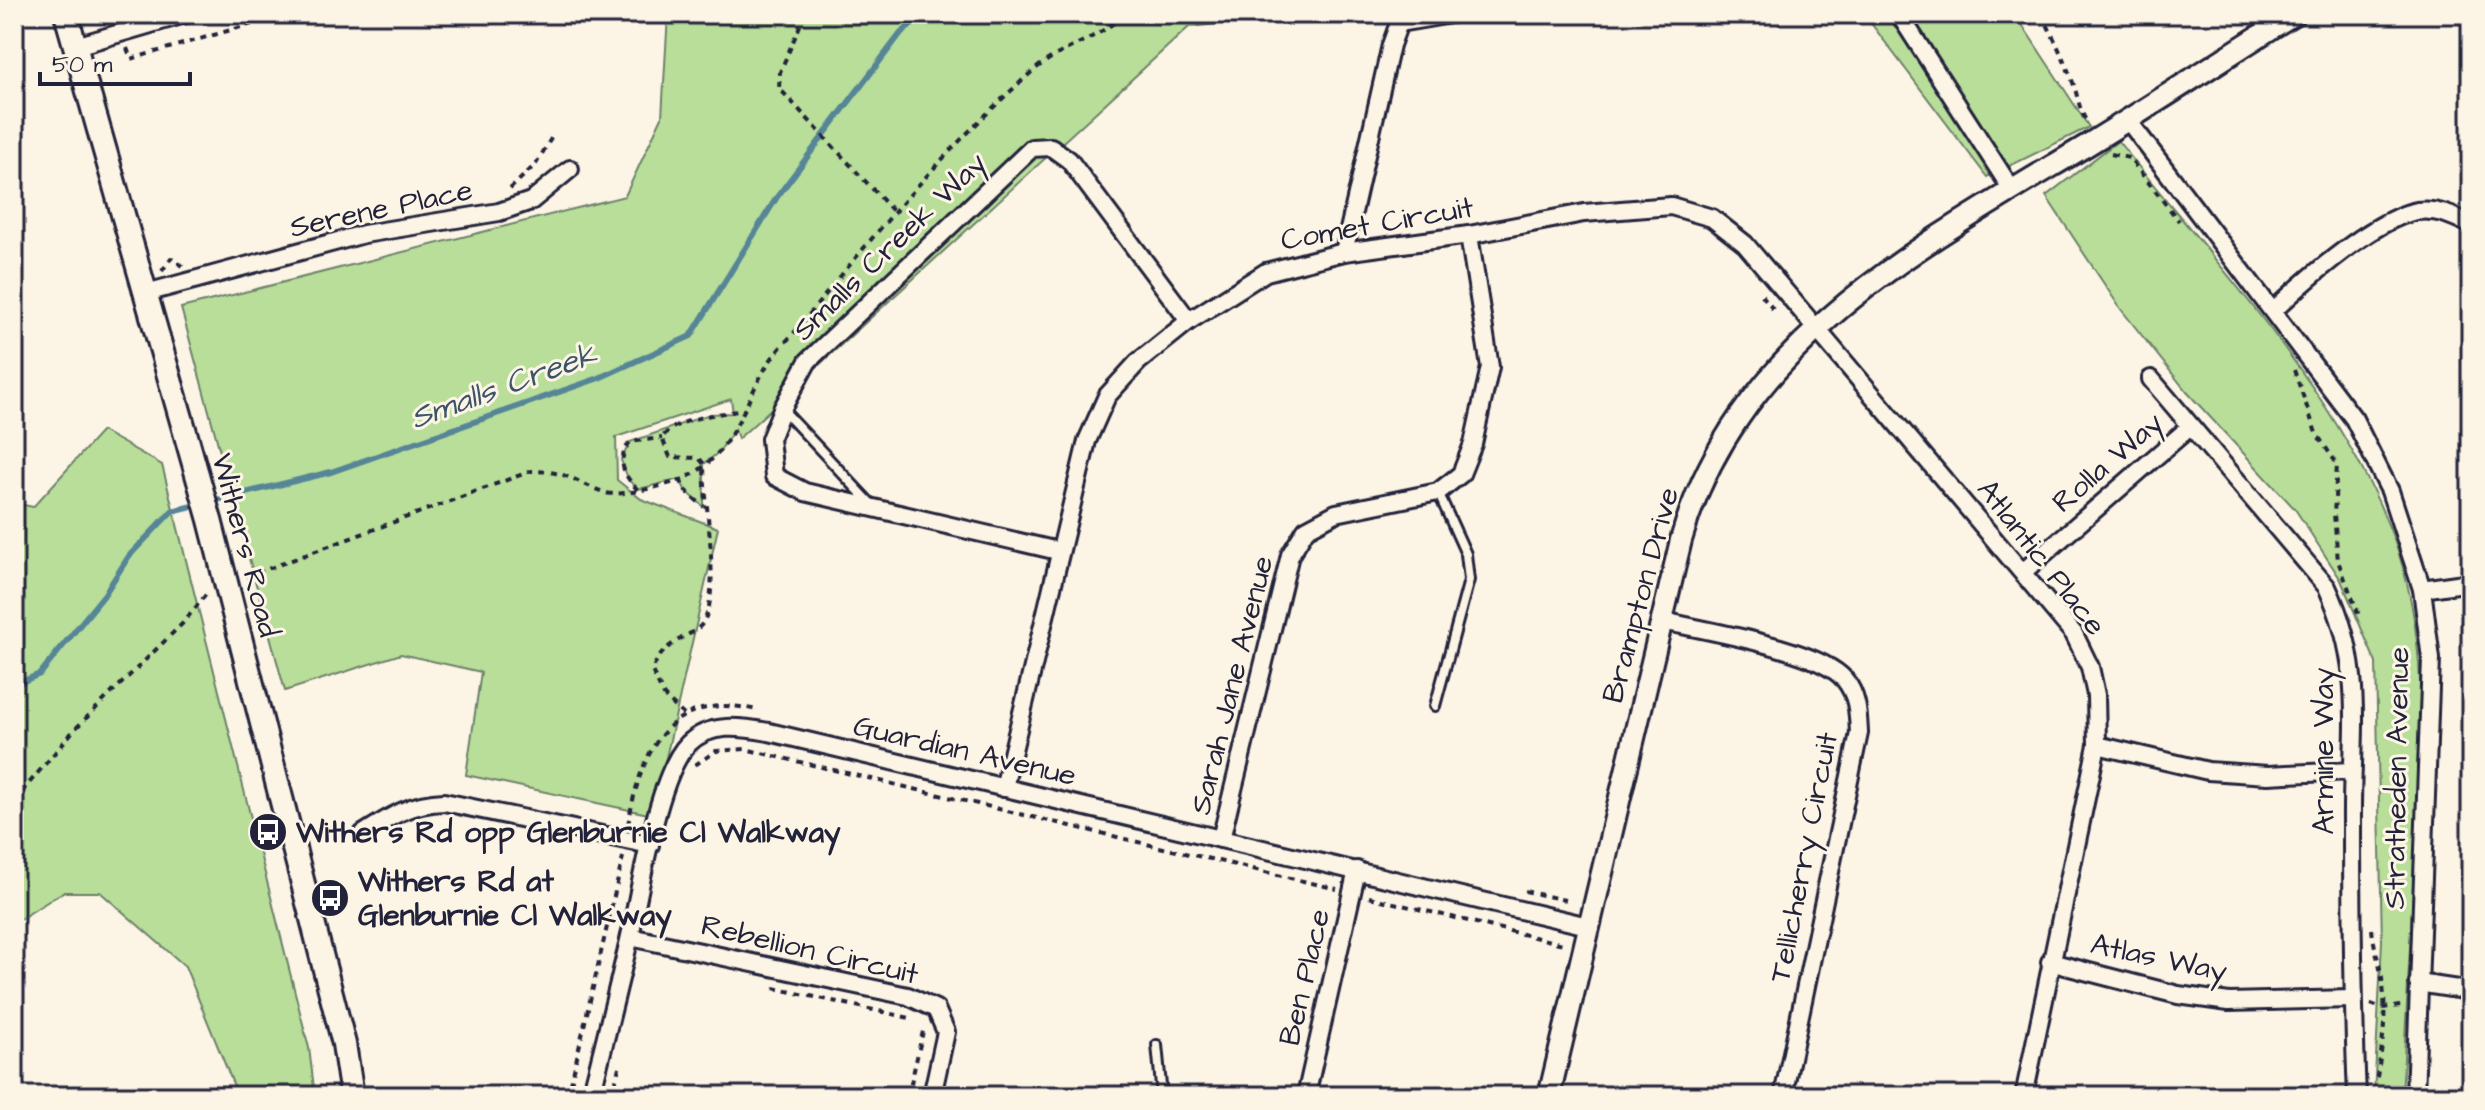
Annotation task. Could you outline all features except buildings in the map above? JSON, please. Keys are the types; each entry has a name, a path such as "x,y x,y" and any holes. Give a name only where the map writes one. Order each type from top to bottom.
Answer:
{"main road":[{"name":"Withers Road","path":"66,14 210,520 336,1013 352,1096"}],"street":[{"path":"76,46 185,14"},
{"path":"1344,252 1391,45 1399,23 1451,14"},
{"path":"1899,14 2012,190"},
{"name":"Brampton Drive","path":"1549,1096 1693,496 1712,457 1778,367 1815,328 1862,287 2294,14"},
{"name":"Stratheden Avenue","path":"2127,119 2354,419 2390,491 2422,589 2431,659 2415,1096"},
{"name":"Smalls Creek Way","path":"1058,551 805,492 774,476 770,439 808,361 1032,148 1051,147 1069,160 1189,321"},
{"name":"Serene Place","path":"146,293 364,234 499,212 531,201 570,169"},
{"name":"Comet Circuit","path":"1004,788 1058,551 1087,441 1107,396 1138,362 1189,321 1266,272 1344,252 1469,235 1584,213 1671,206 1712,218 1745,244 1815,328"},
{"path":"2274,310 2311,275 2347,249 2378,229 2417,211 2447,213 2471,225"},
{"path":"1438,492 1461,474 1483,408 1490,367 1469,235"},
{"name":"Atlantic Place","path":"1815,328 2024,571 2074,634 2090,667 2096,695 2097,745 2024,1096"},
{"name":"Armine Way","path":"2151,379 2327,587 2344,622 2353,661 2356,701 2351,771 2357,1096"},
{"name":"Rolla Way","path":"2024,571 2190,427"},
{"name":"Sarah Jane Avenue","path":"1221,839 1290,555 1306,529 1336,513 1438,492"},
{"path":"2422,589 2471,582"},
{"name":"Tellicherry Circuit","path":"1663,621 1818,659 1844,678 1856,699 1859,733 1783,1096"},
{"name":"Guardian Avenue","path":"702,734 722,727 769,732 1588,926"},
{"path":"591,1096 650,845 675,762 688,744 702,734"},
{"path":"2097,745 2208,771 2268,775 2351,771"},
{"path":"363,834 418,803 444,802 650,845"},
{"name":"Ben Place","path":"1306,1096 1357,870"},
{"name":"Rebellion Circuit","path":"630,937 908,996 936,1009 946,1032 932,1096"},
{"name":"Atlas Way","path":"2050,962 2178,995 2229,1002 2353,999"},
{"path":"2418,983 2471,991"}],"lane":[{"path":"782,409 876,509"},
{"path":"1435,706 1469,580 1466,554 1438,492"},
{"path":"1157,1045 1162,1096"}],"path":[{"path":"123,33 131,59 286,14"},
{"path":"805,14 780,72 779,88 893,211"},
{"path":"246,577 531,471 569,474 608,494 680,479 704,464 719,452 745,410 768,362 893,211 962,138 1035,69 1078,41 1104,33 1124,14"},
{"path":"1759,291 1775,312"},
{"path":"702,734 664,696 652,671 658,655 703,625 709,608 710,556 704,507 704,464 699,458 670,457 664,450 662,438 666,431 703,417 745,410"},
{"path":"638,490 623,471 623,451 630,442 662,438"},
{"path":"680,479 685,490 704,507"},
{"path":"14,801 74,730 183,623 209,591"},
{"path":"568,1096 642,775 664,727 683,715 711,706 742,707 768,713"},
{"path":"690,769 716,751 745,749 1560,942 1583,951"},
{"path":"1510,887 1569,901"},
{"path":"771,987 925,1021 908,1096"},
{"path":"2353,999 2382,1008 2418,1004"},
{"path":"612,1096 620,1059"}],"green space":[{"path":"668,14 1314,14 1189,27 738,439 735,429 719,452 704,464 704,507 685,490 680,479 639,489 629,481 621,460 630,442 710,414 733,413 731,399 616,437 617,480 641,499 718,528 653,815 466,775 481,672 401,654 285,691 181,308 625,196 662,117"},
{"path":"1864,14 2015,14 2089,127 1987,177"},
{"path":"2118,141 2271,330 2341,431 2370,484 2393,537 2405,575 2418,654 2421,734 2402,1096 2374,1096 2382,941 2376,663 2341,580 2295,509 2187,392 2120,308 2046,196"},
{"path":"102,431 162,465 309,1048 315,1096 238,1096 185,966 100,892 63,892 14,923 14,503 33,507"}],"waterway":[{"name":"Smalls Creek","path":"14,685 40,674 104,595 129,556 172,511 331,472 599,378 691,336 777,197 901,33 925,14"}],"place":[{"name":"Withers Rd opp Glenburnie Cl Walkway","path":"268,832"},
{"name":"Withers Rd at Glenburnie Cl Walkway","path":"330,898"}]}
